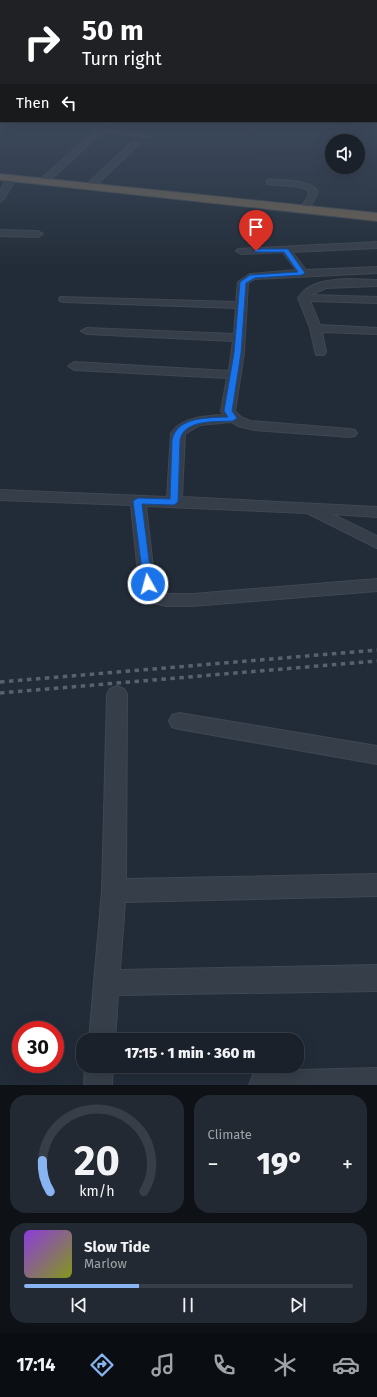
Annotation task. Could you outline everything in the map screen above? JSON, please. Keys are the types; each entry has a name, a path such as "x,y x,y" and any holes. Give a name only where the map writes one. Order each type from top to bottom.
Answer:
{"highway":[{"path":"6,178 377,217"}],"street":[{"path":"44,182 58,169"},
{"path":"90,186 109,169"},
{"path":"0,199 6,178"},
{"path":"270,182 301,185 312,189 314,191 312,196 303,209"},
{"path":"0,233 38,234"},
{"path":"241,251 286,250 377,244"},
{"path":"286,250 302,273"},
{"path":"350,433 254,426 240,423 233,418 228,411 238,353 243,282 250,277 377,270"},
{"path":"303,298 308,290 337,283 377,283"},
{"path":"303,298 377,300"},
{"path":"303,298 316,328 320,352"},
{"path":"64,299 241,305"},
{"path":"316,328 377,331"},
{"path":"87,332 238,338"},
{"path":"74,366 234,375"},
{"path":"174,502 178,433 183,427 192,422 233,418"},
{"path":"0,495 307,507 377,512"},
{"path":"138,501 148,584 151,594 158,599 173,601 193,600 377,585"},
{"path":"307,507 377,543"},
{"path":"103,1033 114,891 117,694"},
{"path":"179,722 377,755"},
{"path":"114,891 377,885"},
{"path":"107,983 377,978"},
{"path":"98,1085 99,1073"},
{"path":"263,1085 377,1082"}],"railway":[{"path":"0,682 377,650"},
{"path":"0,693 377,661"}],"route":[{"path":"148,584 138,501 174,502 176,440 178,433 183,427 192,422 233,418 228,411 238,353 243,282 246,279 255,276 302,273 286,250 256,251"}]}
